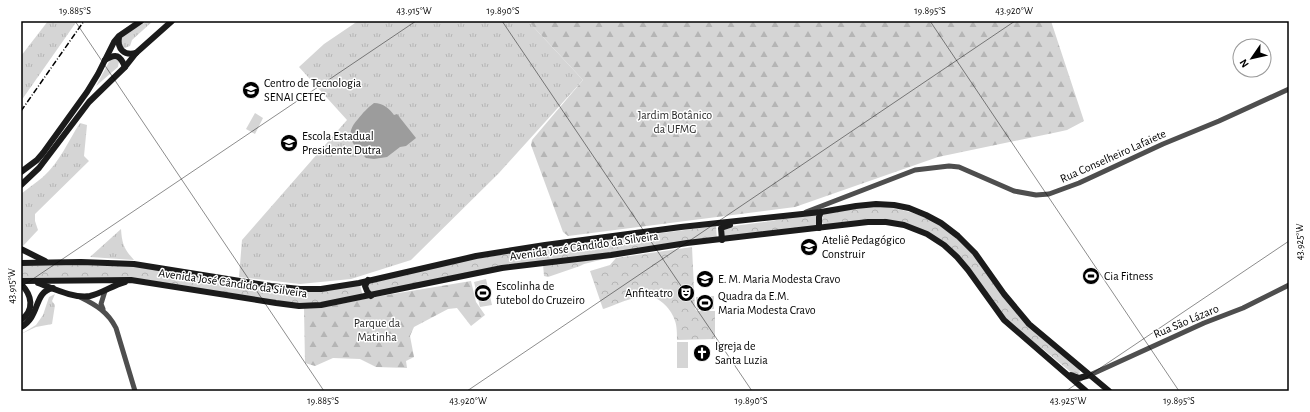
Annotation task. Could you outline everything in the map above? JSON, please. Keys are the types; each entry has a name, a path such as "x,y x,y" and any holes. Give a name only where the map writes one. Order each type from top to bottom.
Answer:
{"main road":[{"path":"21,172 37,160 43,153 87,92 105,60 110,47 119,36 141,21"},
{"path":"21,185 39,168 89,102 136,53 172,21"},
{"path":"119,36 118,46 122,52 131,54 136,53"},
{"path":"105,60 114,56 119,56 124,67"},
{"name":"Avenida José Cândido da Silveira","path":"21,263 81,262 134,264 271,286 300,289 327,288 358,283 476,256 681,227 747,221 856,206 882,204 909,208 926,215 940,222 967,243 1011,303 1029,324 1109,391"},
{"path":"819,228 819,217 821,212"},
{"path":"722,240 722,227 741,224 747,221"},
{"name":"Avenida José Cândido da Silveira","path":"21,280 130,280 300,306 329,304 361,298 416,285 502,268 868,222 886,222 904,225 935,238 952,251 963,263 1004,320 1086,391"},
{"path":"21,249 48,263"},
{"path":"31,280 80,297 90,296 105,291 120,283 130,280"},
{"path":"368,280 365,286 371,296"},
{"path":"358,283 363,288 364,292 361,298"},
{"path":"21,284 28,292 31,302 28,312 21,320"},
{"path":"21,327 33,316 42,293 53,288"},
{"path":"1064,372 1079,378 1090,375"}],"street":[{"name":"Rua Conselheiro Lafaiete","path":"804,213 915,170 949,166 959,167 1014,191 1036,195 1054,192 1079,183 1289,89"},
{"path":"821,212 829,203"},
{"name":"Rua São Lázaro","path":"1090,375 1204,323 1243,308 1289,286"},
{"path":"105,291 101,304 116,328 136,391"},
{"path":"80,297 105,312"}],"green space":[{"path":"48,21 77,21 21,101 21,56"},
{"path":"147,21 153,21 132,40 130,46 125,48 122,47 119,40"},
{"path":"358,21 528,21 583,80 499,173 411,260 351,279 300,284 239,277 242,240 347,120 299,67 324,44"},
{"name":"Jardim Botânico da UFMG","path":"528,21 1051,21 1084,121 1067,130 938,157 795,207 568,236 563,232 531,145 532,140 583,80"},
{"path":"117,59 119,61 118,67 96,86 110,60"},
{"path":"255,113 263,118 255,134 246,129"},
{"path":"80,123 87,125 84,156 89,161 35,214 35,221 38,230 23,246 21,244 21,194 43,177 54,165"},
{"path":"876,206 889,207 914,213 938,224 959,239 975,256 1012,308 1033,330 1079,368 1080,373 1078,375 1073,374 1007,322 943,242 884,219 825,225 822,223 824,213"},
{"path":"817,215 817,227 724,237 724,228 726,227 772,221 793,216"},
{"path":"716,226 717,239 510,265 371,294 367,284 468,260 538,249"},
{"path":"121,229 124,246 134,260 90,257"},
{"path":"692,247 695,309 697,311 715,311 715,339 677,340 676,325 671,313 661,301 652,297 638,297 603,309 590,271 610,265 616,258"},
{"path":"608,258 584,264 548,277 544,276 543,264"},
{"path":"21,266 135,266 171,273 294,290 360,285 362,293 361,296 326,303 300,304 148,280 117,277 21,278"},
{"name":"Escolinha de futebol do Cruzeiro","path":"486,279 492,305 480,307 474,282"},
{"name":"Parque da Matinha","path":"471,281 476,302 485,315 471,326 457,308 448,309 414,327 410,336 414,357 406,361 407,368 376,367 360,359 333,358 315,366 305,363 304,308 325,307"},
{"path":"55,294 52,301 55,305 52,324 36,327 21,334 36,325 43,315 49,297"},
{"name":"Quadra da E.M. Maria Modesta Cravo","path":"714,296 714,309 697,310 696,297"},
{"path":"677,342 688,342 688,368 677,368"}],"shaded area":[{"path":"374,103 386,106 394,115 397,114 416,138 406,146 400,147 387,157 374,159 366,158 361,153 352,140 351,130 365,111"}],"railway":[{"path":"21,111 84,21"}],"place":[{"name":"Centro de Tecnologia SENAI CETEC","path":"251,90"},
{"name":"Escola Estadual Presidente Dutra","path":"289,143"},
{"name":"Ateliê Pedagógico Construir","path":"809,247"},
{"name":"Cia Fitness","path":"1091,276"},
{"name":"E. M. Maria Modesta Cravo","path":"705,279"},
{"name":"Escolinha de futebol do Cruzeiro","path":"483,293"},
{"name":"Anfiteatro","path":"686,293"},
{"name":"Quadra da E.M. Maria Modesta Cravo","path":"705,303"},
{"name":"Igreja de Santa Luzia","path":"702,353"}]}
